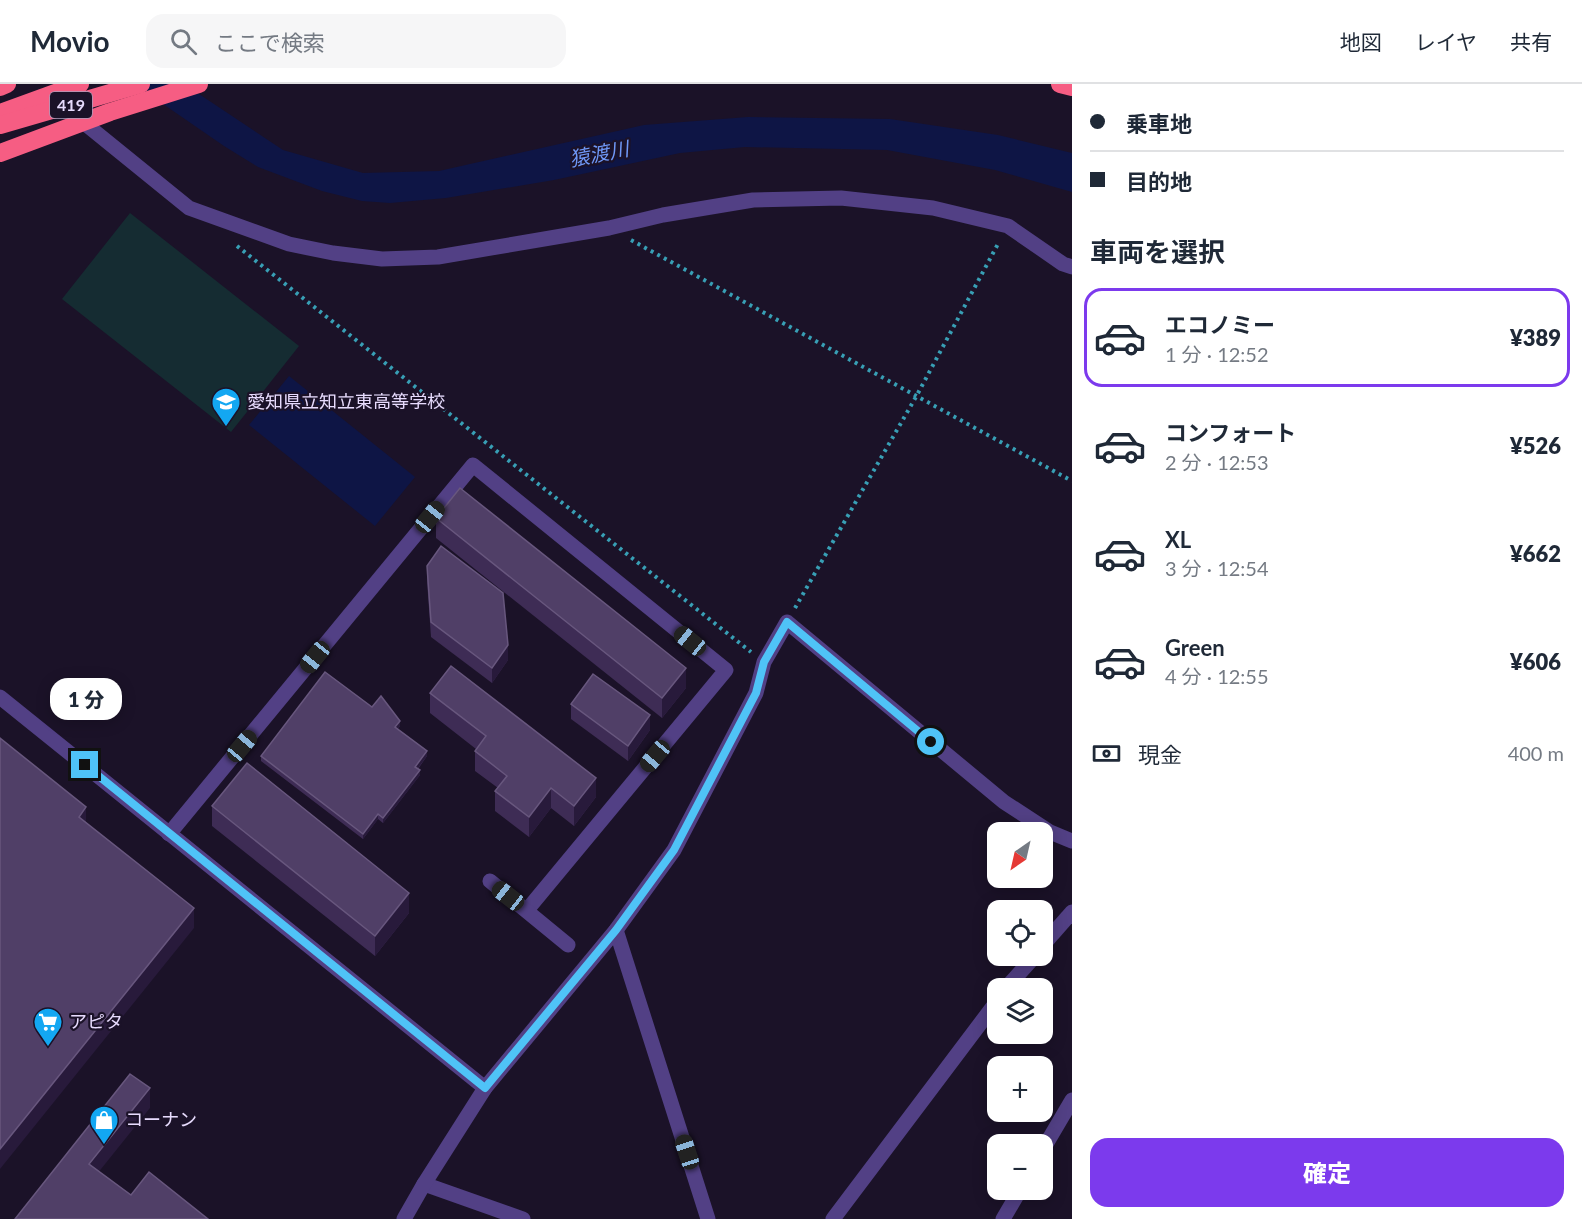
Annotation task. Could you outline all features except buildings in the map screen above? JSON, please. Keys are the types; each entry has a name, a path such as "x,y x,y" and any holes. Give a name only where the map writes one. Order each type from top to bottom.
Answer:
{"highway":[{"path":"0,87 7,84"},
{"name":"419","path":"0,113 80,84"},
{"name":"419","path":"0,125 141,84"},
{"name":"419","path":"0,153 110,112 199,84"},
{"path":"1060,84 1072,87"}],"street":[{"path":"83,122 189,208 289,244 333,253 382,260 438,256 609,228 663,215 753,200 841,198 933,208 1008,226 1063,264 1072,267"},
{"path":"170,834 473,465 726,670 527,910"},
{"path":"404,1219 485,1088 616,930 674,850 756,693 764,662 787,622 1004,802 1050,832 1072,841"},
{"path":"0,697 485,1088"},
{"path":"490,881 568,945"},
{"path":"1053,934 1072,912"},
{"path":"616,930 708,1219"},
{"path":"1015,978 1026,966"},
{"path":"833,1219 987,1015"},
{"path":"1052,1134 1072,1100"},
{"path":"424,1184 523,1219"},
{"path":"1003,1219 1014,1200"}],"path":[{"path":"787,622 917,395 1008,226"},
{"path":"609,228 1072,481"},
{"path":"237,245 764,662"}],"green space":[{"path":"130,213 299,346 231,432 62,299"}],"water":[{"name":"猿渡川","path":"134,84 184,84 283,150 363,173 439,171 644,125 748,117 890,119 998,135 1072,153 1072,192 995,170 887,150 745,147 680,153 554,180 446,198 390,203 362,201 322,191 258,167"},
{"path":"289,376 415,477 375,526 249,425"}],"place":[{"name":"愛知県立知立東高等学校","path":"226,428"},
{"name":"アピタ","path":"48,1048"},
{"name":"コーナン","path":"104,1146"}],"route":[{"path":"85,765 485,1088 616,930 674,850 756,693 764,662 787,622 931,742"}]}
